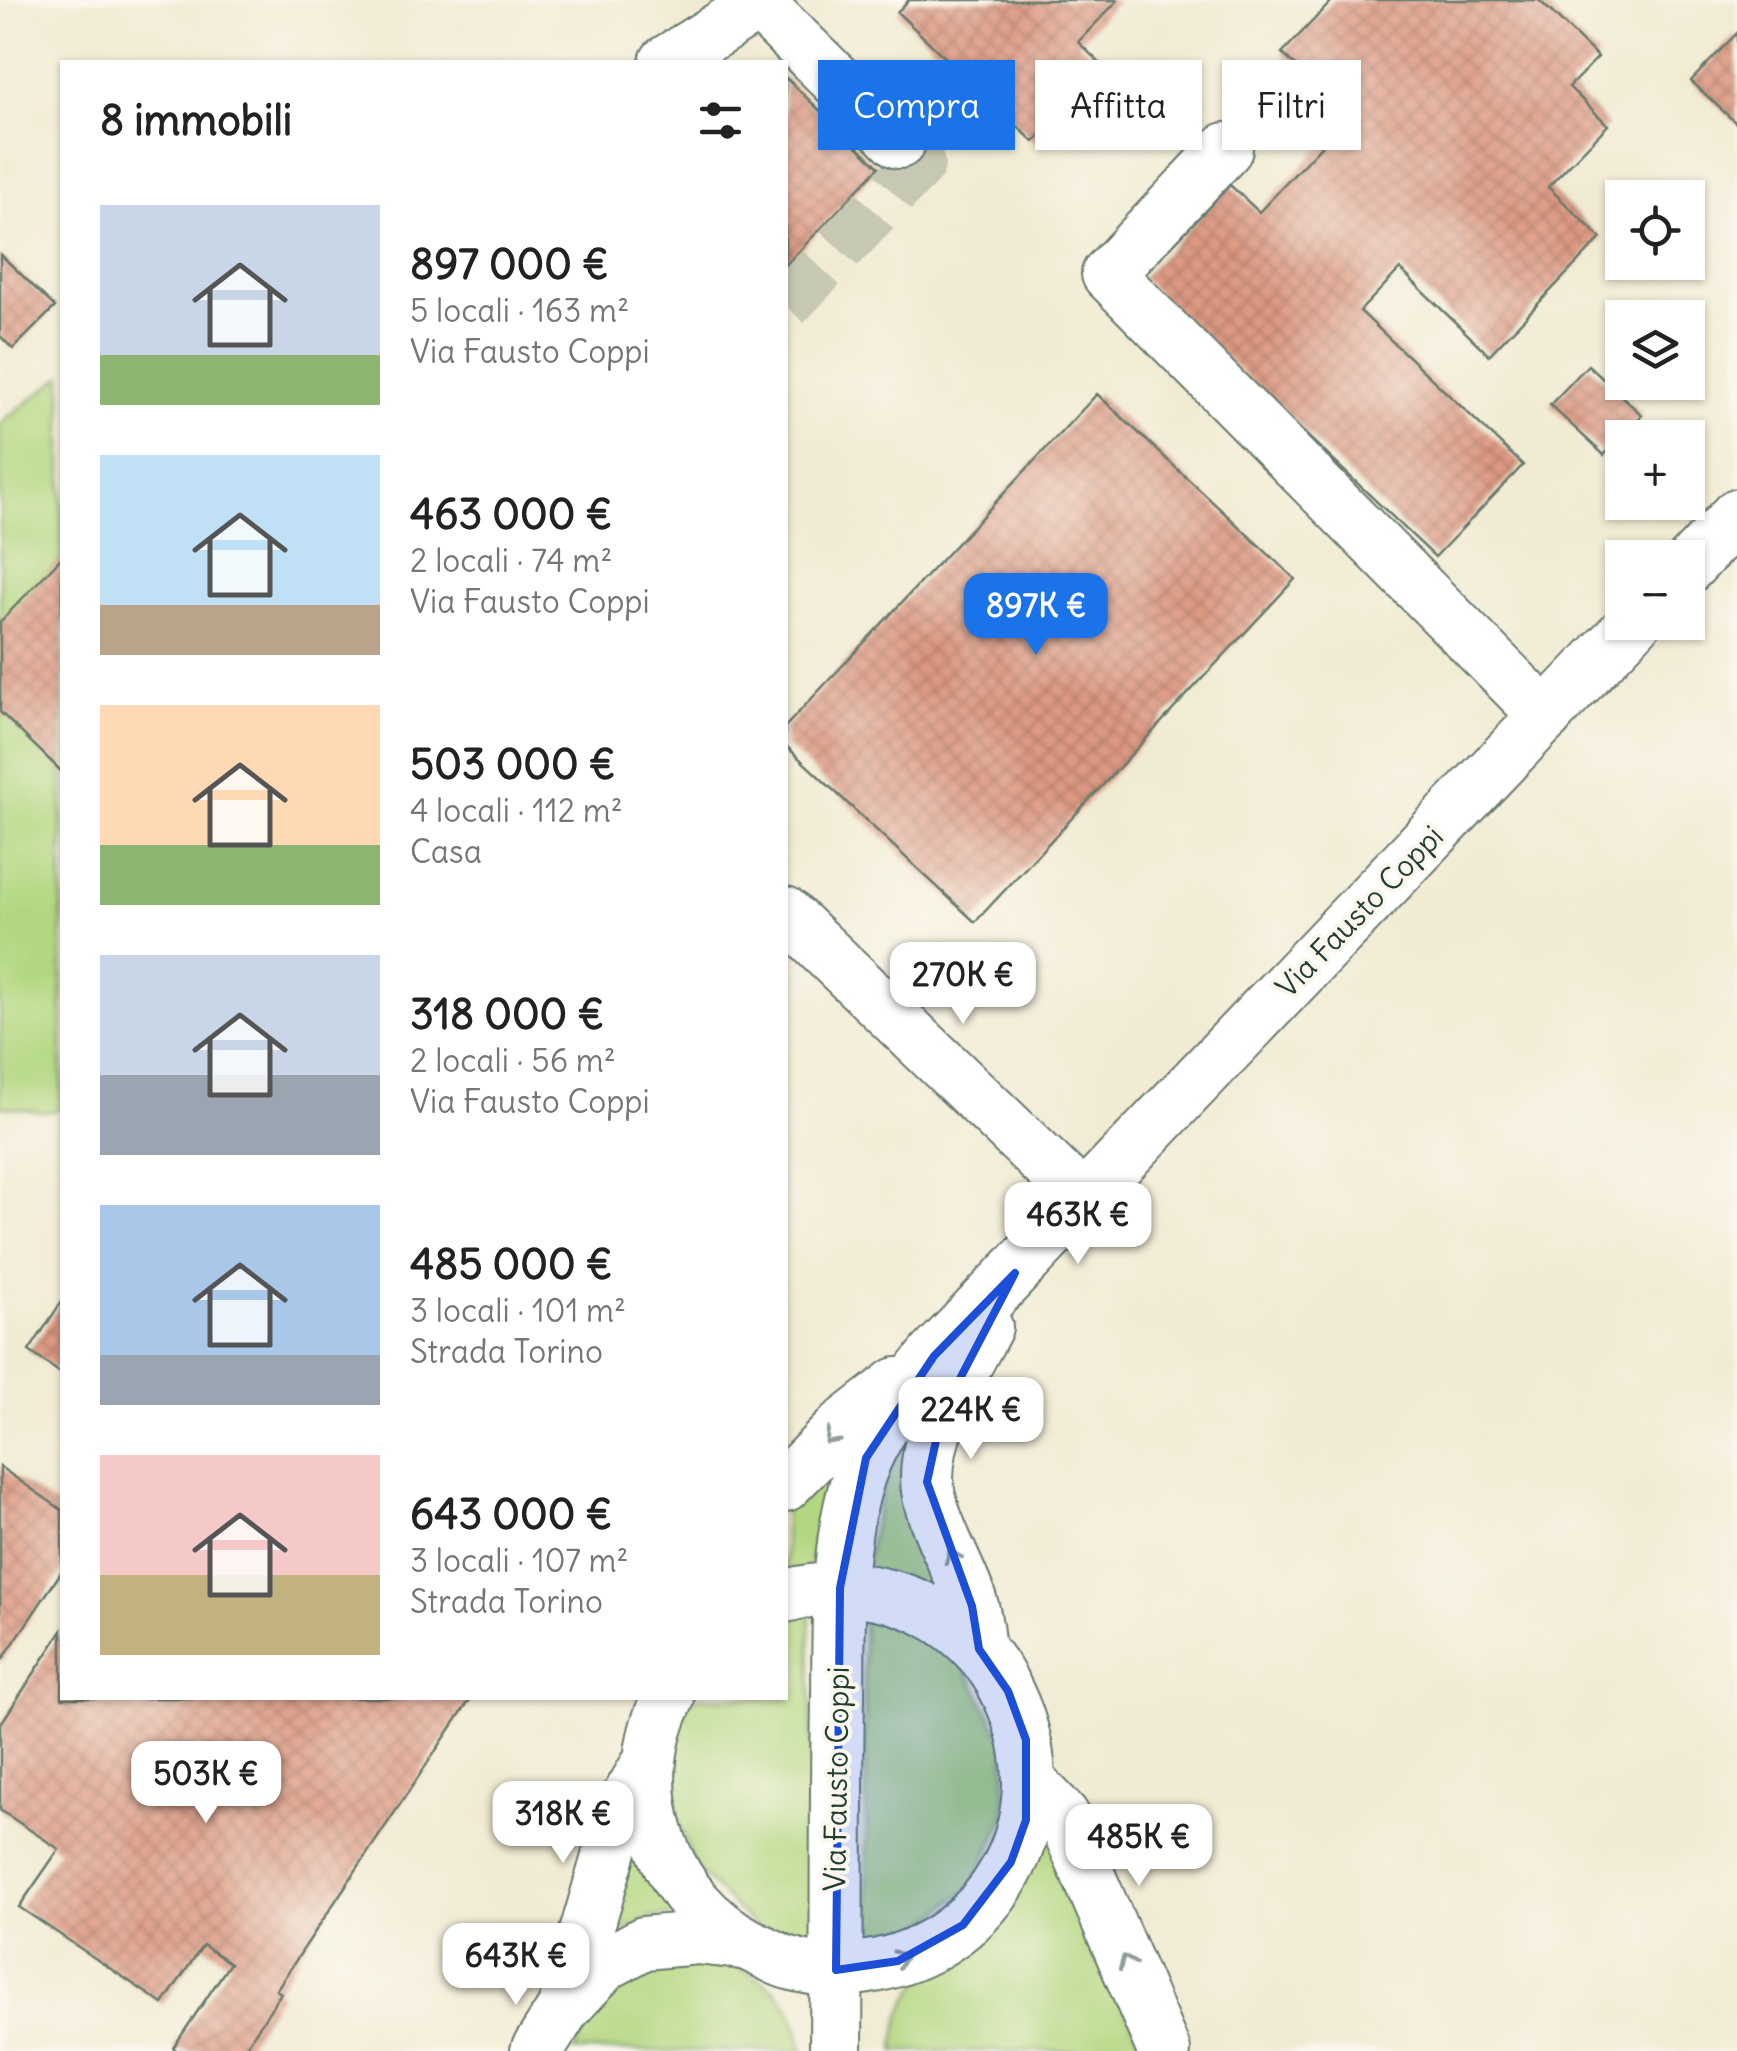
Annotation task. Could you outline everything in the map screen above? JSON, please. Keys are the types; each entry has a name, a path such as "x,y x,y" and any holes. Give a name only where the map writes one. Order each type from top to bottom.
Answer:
{"street":[{"path":"669,60 759,4 818,63"},
{"path":"1225,150 1108,274 1546,716"},
{"path":"1705,549 1737,515"},
{"name":"Via Fausto Coppi","path":"836,2051 840,1588 851,1504 866,1458 896,1404 934,1356 1618,640"},
{"path":"788,917 1084,1201"},
{"path":"979,1650 972,1606 937,1520 927,1482 931,1446 942,1413 1015,1272"},
{"name":"Via Fausto Coppi","path":"788,1482 842,1426 934,1356"},
{"path":"667,1700 658,1719 649,1762 650,1804 662,1848 678,1880 702,1911 742,1943 788,1963 836,1970 865,1968 898,1961 930,1947 963,1925 990,1898 1011,1862 1026,1820 1030,1783 1026,1740 1008,1690 979,1650 948,1622 912,1602 879,1592 840,1588 788,1595"},
{"path":"551,2029 623,1806 649,1762"},
{"path":"1030,1783 1063,1816 1164,2051"},
{"path":"551,2029 604,1965 644,1943 697,1938 742,1943"}],"highlighted area":[{"path":"1015,1273 942,1413 927,1482 972,1606 979,1649 1008,1691 1026,1740 1026,1820 1011,1862 963,1925 898,1961 836,1970 840,1588 866,1458 934,1356"}],"green space":[{"path":"60,378 60,1109 45,1112 0,1106 0,423"},
{"path":"924,1412 953,1593 865,1573 882,1491 902,1444"},
{"path":"836,1459 810,1570 788,1577 788,1499"},
{"path":"810,1612 814,1946 753,1925 696,1869 671,1801 678,1725 691,1700 788,1700 788,1618"},
{"path":"863,1612 904,1622 963,1664 1005,1744 1005,1816 973,1884 920,1928 869,1945"},
{"path":"1043,1822 1144,2051 895,2051 901,2015 911,1995"},
{"path":"638,1829 684,1913 648,1918 600,1944"},
{"path":"714,1956 774,1989 791,2013 803,2051 574,2051 600,2003 645,1964"}],"building":[{"path":"909,0 1118,0 1078,42 1097,60 1035,60 1034,142 1015,124 1015,60 948,60 897,12"},
{"path":"1333,0 1539,0 1598,57 1569,87 1608,125 1548,187 1601,238 1489,355 1400,269 1360,311 1523,465 1435,557 1141,278 1230,185 1259,212 1317,150 1361,150 1361,60 1289,60 1282,53"},
{"path":"1737,33 1737,124 1691,81"},
{"path":"788,80 818,109 818,150 861,150 879,167 788,263"},
{"path":"0,254 55,307 13,349 0,336"},
{"path":"1588,365 1605,381 1605,400 1626,400 1642,415 1637,420 1605,420 1604,455 1550,405"},
{"path":"1097,394 1295,579 975,922 788,748 788,724"},
{"path":"60,559 60,770 0,712 0,622"},
{"path":"60,1304 60,1373 29,1351"},
{"path":"0,1467 60,1509 60,1574 0,1663"},
{"path":"60,1634 60,1700 470,1700 276,1990 281,1993 243,2051 173,2048 230,1963 203,1945 163,2004 19,1907 59,1849 0,1810 0,1725"}],"tunnel":[{"path":"788,302 919,164 906,150"}]}
